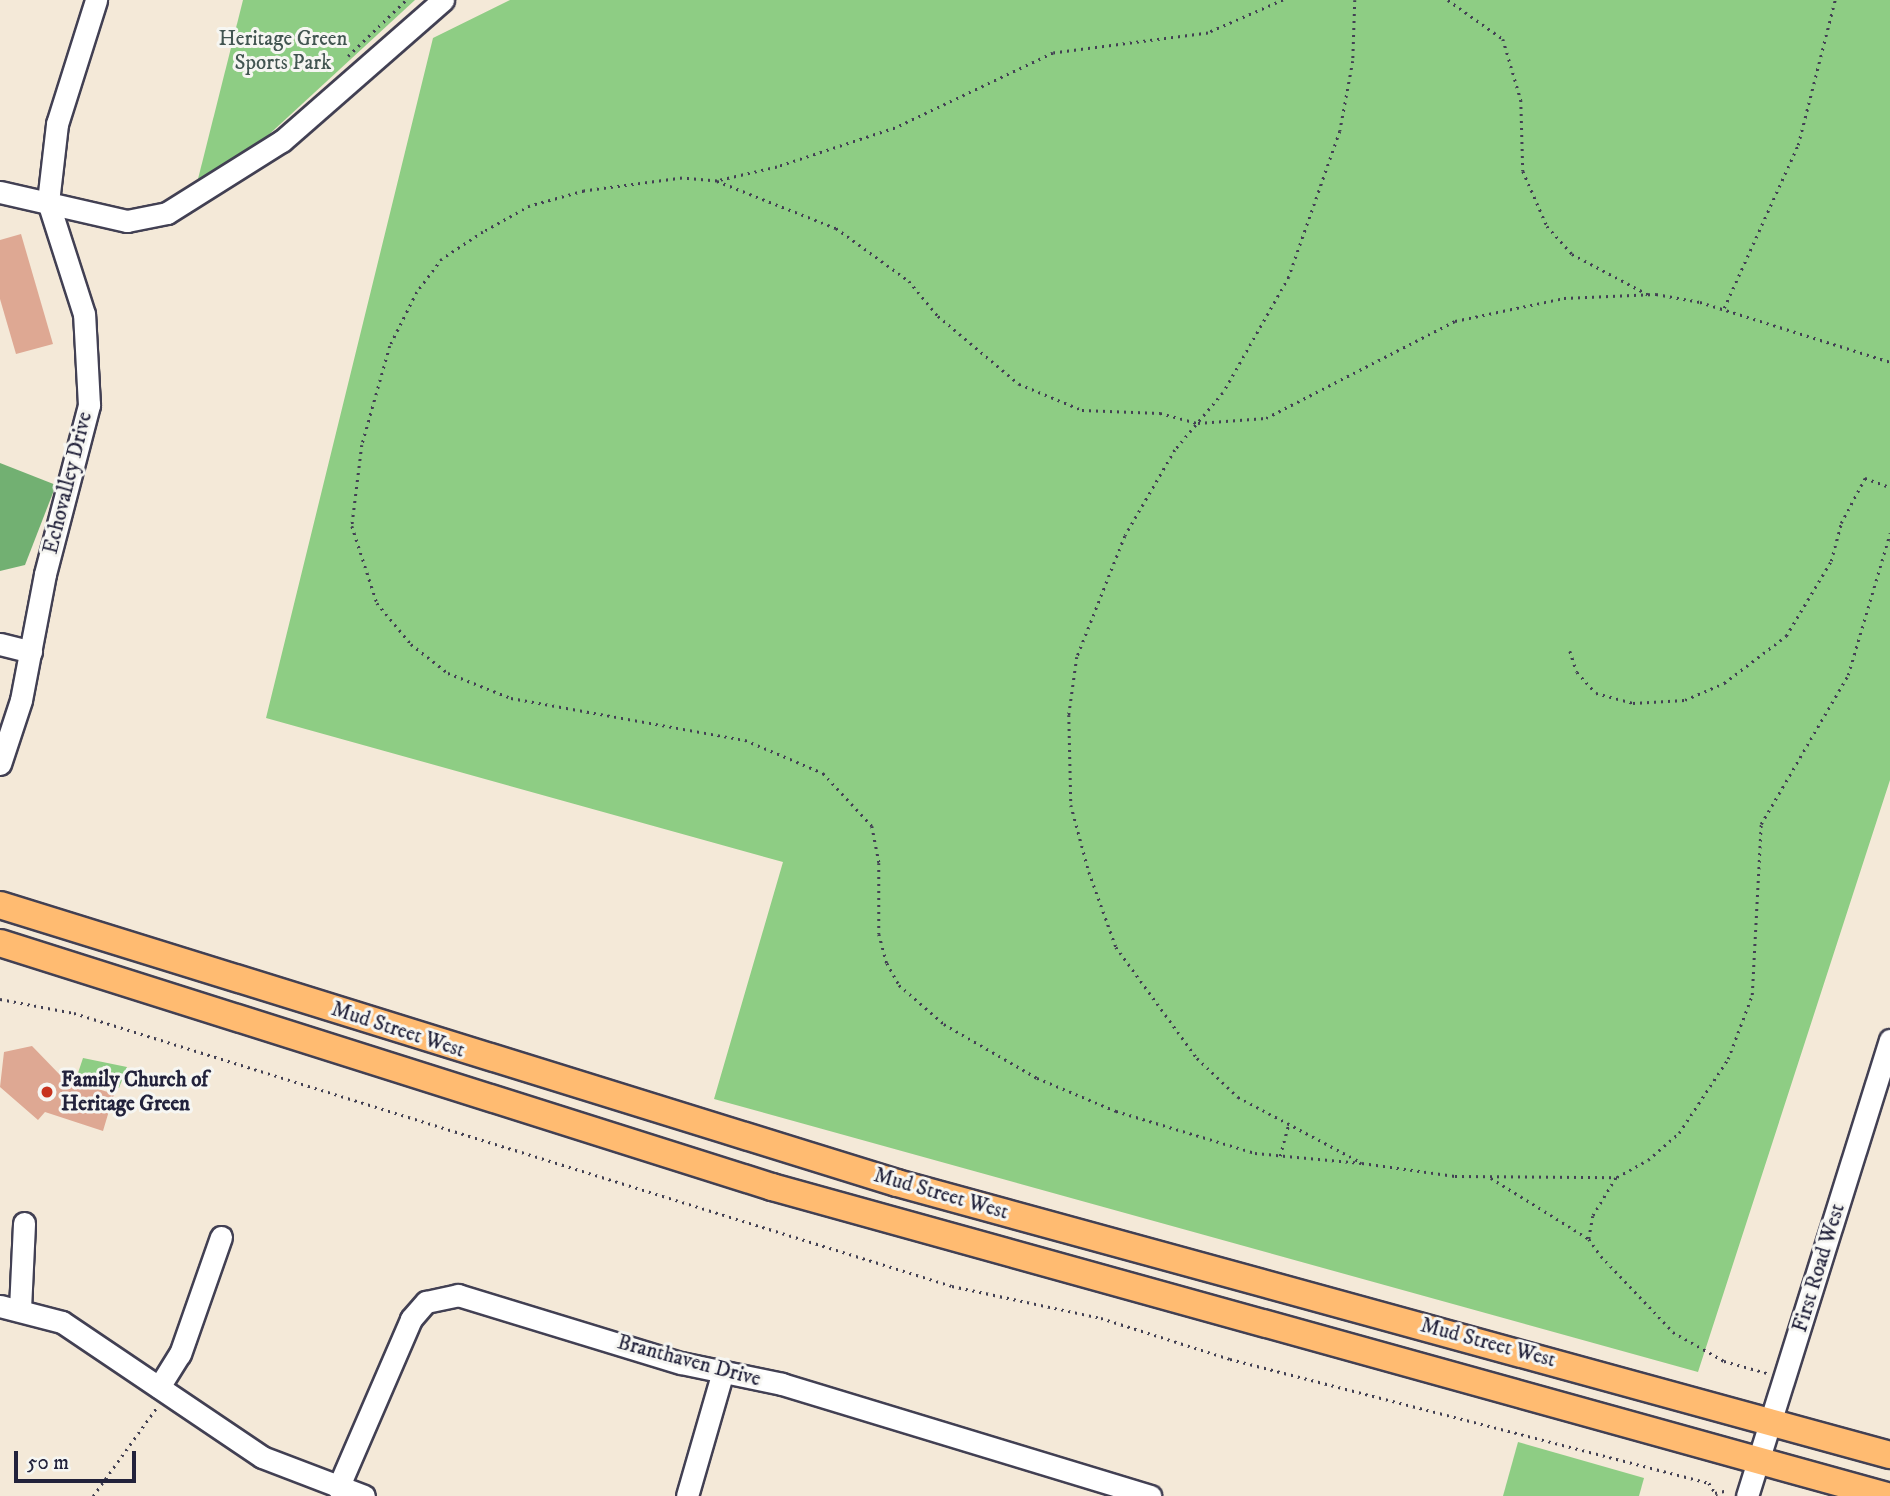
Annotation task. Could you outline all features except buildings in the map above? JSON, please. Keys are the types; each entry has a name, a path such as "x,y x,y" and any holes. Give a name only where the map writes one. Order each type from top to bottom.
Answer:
{"main road":[{"name":"Mud Street West","path":"0,905 897,1183 1771,1419 1890,1455"},
{"name":"Mud Street West","path":"0,943 785,1190 1758,1457 1887,1496"}],"street":[{"name":"Echovalley Drive","path":"0,764 31,652 56,527 83,440 90,378 84,314 48,202 57,124 96,0"},
{"path":"0,192 127,221 198,198 315,115 443,0"},
{"path":"0,644 31,652"},
{"name":"First Road West","path":"1747,1496 1890,1040"},
{"path":"24,1223 10,1307 86,1334 262,1457 364,1496"},
{"path":"164,1390 184,1343 221,1237"},
{"name":"Branthaven Drive","path":"338,1488 411,1319 426,1302 446,1295 485,1301 1150,1496"},
{"path":"687,1496 723,1371"}],"path":[{"path":"340,65 406,0"},
{"path":"1283,0 1208,33 1053,53 895,128 717,181 639,182 530,206 442,259 417,292 390,346 362,445 352,526 377,603 411,644 487,692 745,740 823,773 872,826 879,863 878,934 887,963 900,985 944,1024 1037,1077 1116,1111 1280,1156 1491,1178 1617,1177"},
{"path":"1355,0 1353,61 1321,197 1289,277 1223,393 1198,423 1125,536 1097,596 1077,657 1069,715 1071,805 1116,947 1157,1011 1238,1097 1288,1126 1362,1163"},
{"path":"1448,0 1503,39 1521,100 1523,171 1547,226 1572,254 1649,295"},
{"path":"1724,309 1798,145 1835,0"},
{"path":"717,181 836,228 874,253 979,353 1047,398 1082,410 1160,414 1198,423 1266,418 1408,342 1503,307 1649,295 1724,309 1890,362"},
{"path":"1570,651 1577,672 1596,693 1633,704 1685,700 1724,683 1786,636 1831,561 1841,523 1865,478 1890,487"},
{"path":"1589,1239 1597,1202 1617,1177 1679,1133 1728,1059 1752,995 1761,824 1848,675 1890,533"},
{"path":"0,999 74,1013 953,1286 1101,1318 1230,1359 1709,1483 1717,1496"},
{"path":"1280,1156 1288,1126"},
{"path":"1491,1178 1589,1239 1673,1332 1724,1361 1784,1378"},
{"path":"93,1496 164,1390"}],"green space":[{"name":"Heritage Green Sports Park","path":"243,0 415,0 263,140 196,187"},
{"path":"510,0 1890,0 1890,780 1698,1372 714,1099 783,862 266,718 433,38"},
{"path":"0,463 56,485 25,565 0,571"},
{"path":"83,1058 127,1067 119,1088 78,1073"},
{"path":"1518,1442 1644,1478 1639,1496 1503,1496"}],"place":[{"name":"Family Church of Heritage Green","path":"47,1092"}]}
